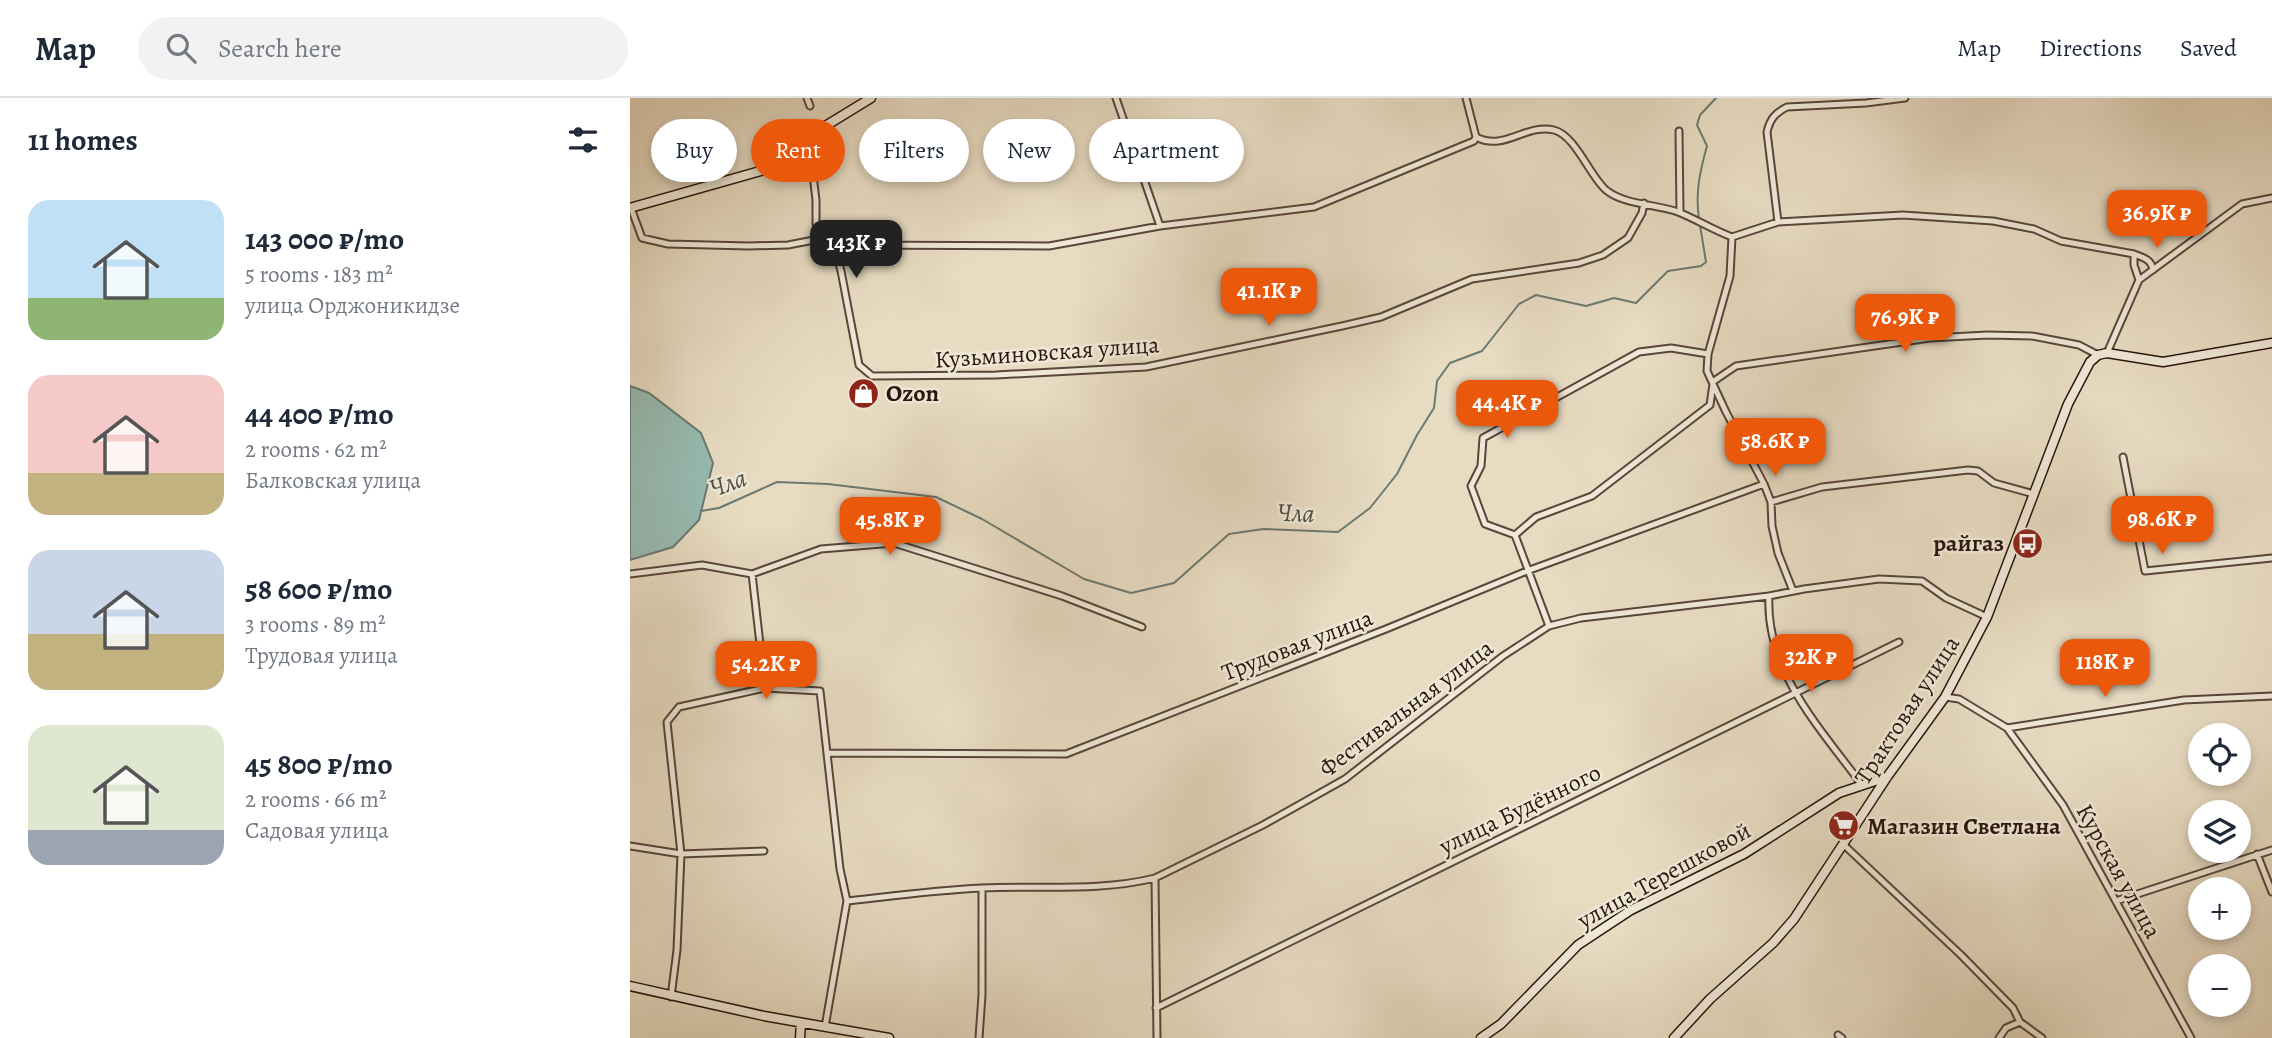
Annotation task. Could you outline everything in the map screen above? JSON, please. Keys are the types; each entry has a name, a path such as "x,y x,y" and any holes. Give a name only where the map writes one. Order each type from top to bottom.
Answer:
{"street":[{"path":"807,98 810,106"},
{"path":"837,119 872,98"},
{"path":"1115,98 1160,226"},
{"path":"1466,98 1476,137 1486,142 1496,142 1541,129 1554,130 1566,136 1604,188 1615,196 1680,213 1732,237 1778,222 1903,215 1993,221 2034,229 2061,241 2134,254 2148,259 2153,270"},
{"path":"1778,222 1767,132 1776,112 1787,107 1905,98"},
{"path":"1679,131 1680,213"},
{"path":"751,174 630,208 642,238 668,244 749,246 814,240 847,245 1049,246 1160,226 1314,207 1474,141 1476,137"},
{"path":"814,182 816,224 828,234 832,242"},
{"path":"2102,354 2139,281 2242,204 2272,198"},
{"name":"Кузьминовская улица","path":"832,242 841,271 859,365 864,372 872,376 996,375 1146,367 1381,317 1472,278 1579,263 1603,255 1628,239 1642,214 1644,203"},
{"path":"1732,237 1730,276 1708,354 1707,371 1764,484 1770,502 1778,553 1793,591"},
{"path":"2134,254 2139,281"},
{"path":"1714,381 1736,366 1930,338 2032,336 2079,345 2102,354 2163,362 2272,343"},
{"path":"1515,535 1485,524 1475,501 1471,486 1481,466 1483,438 1639,352 1671,348 1708,354"},
{"name":"Трактовая улица","path":"1674,1038 1710,999 1773,943 1794,919 1887,777 1945,697 1987,617 2067,404 2090,362 2102,354"},
{"path":"1515,535 1536,517 1592,495 1665,440 1710,405 1714,381"},
{"path":"2123,457 2145,571 2272,558"},
{"path":"1770,502 1822,487 1968,470 1978,471 1994,483 2034,494"},
{"name":"Трудовая улица","path":"827,753 1066,754 1527,571 1764,484"},
{"path":"1515,535 1549,626"},
{"path":"630,574 702,565 752,574 821,549 894,543 1062,596 1142,627"},
{"path":"752,574 765,688"},
{"name":"Фестивальная улица","path":"847,901 982,888 1136,883 1155,878 1263,825 1345,779 1503,656 1549,626 1581,618 1769,596 1879,579 1922,581 1946,598 1987,617"},
{"path":"1769,596 1773,642 1795,693 1862,785"},
{"name":"улица Будённого","path":"1156,1008 1899,642"},
{"path":"671,997 677,950 681,854 667,722 679,706 765,688 820,691 840,869 847,901 825,1027"},
{"path":"1945,697 1959,699 2007,728 2184,700 2272,696"},
{"name":"Курская улица","path":"2007,728 2063,805 2191,1038"},
{"name":"улица Терешковой","path":"1481,1038 1501,1024 1578,945 1631,911 1744,854 1839,793 1887,777"},
{"path":"1844,845 1961,955 2013,1008 2020,1022 2042,1038"},
{"path":"630,846 681,854 764,851"},
{"path":"2116,901 2272,850"},
{"path":"2258,854 2272,892"},
{"path":"1155,878 1157,1038"},
{"path":"979,1038 982,995 982,888"},
{"path":"630,986 671,997 889,1038"},
{"path":"1998,1038 2006,1028 2020,1022"},
{"path":"800,1038 801,1023"}],"water":[{"path":"630,386 649,393 701,433 713,463 699,520 673,547 630,560"}],"waterway":[{"name":"Чла","path":"1699,219 1699,182 1707,146 1697,125 1700,115 1716,98"},
{"name":"Чла","path":"701,511 719,508 777,482 828,484 936,497 982,519 1084,579 1131,593 1174,583 1229,534 1263,529 1338,532 1370,508 1397,474 1434,408 1437,381 1450,363 1482,351 1519,304 1536,295 1586,306 1614,298 1636,303 1668,271 1701,266 1706,262 1700,225"}],"place":[{"name":"Ozon","path":"863,393"},
{"name":"райгаз","path":"2027,543"},
{"name":"Магазин Светлана","path":"1844,826"}]}
